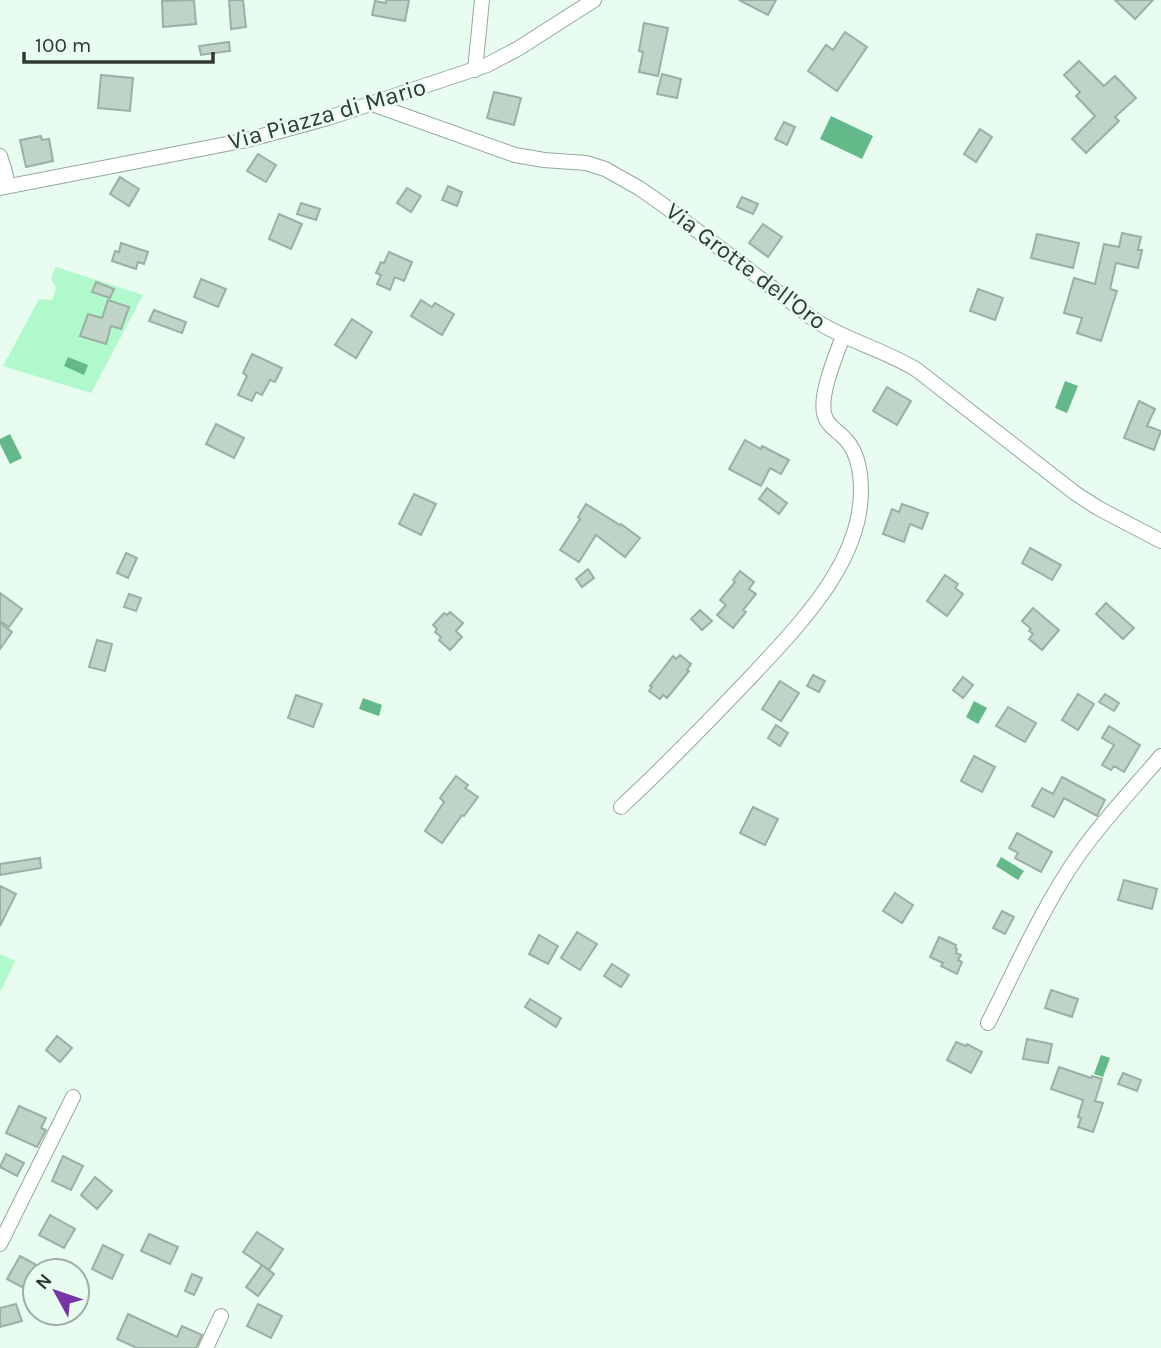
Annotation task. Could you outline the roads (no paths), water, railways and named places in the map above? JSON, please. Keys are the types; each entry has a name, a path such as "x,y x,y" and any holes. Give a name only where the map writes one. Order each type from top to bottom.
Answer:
{"street":[{"path":"475,70 482,0"},
{"name":"Via Piazza di Mario","path":"4,187 261,137 372,104 475,70 519,48 594,0"},
{"name":"Via Grotte dell'Oro","path":"372,104 515,155 586,163 605,169 655,198 816,321 916,370 1075,493 1161,541"},
{"path":"0,156 5,172 4,187"},
{"path":"621,807 771,656 830,583 845,557 859,514 859,474 854,452 829,424 823,405 824,394 843,336"},
{"path":"988,1023 1074,861 1161,756"},
{"path":"0,1244 74,1097"},
{"path":"206,1348 221,1317"}]}
